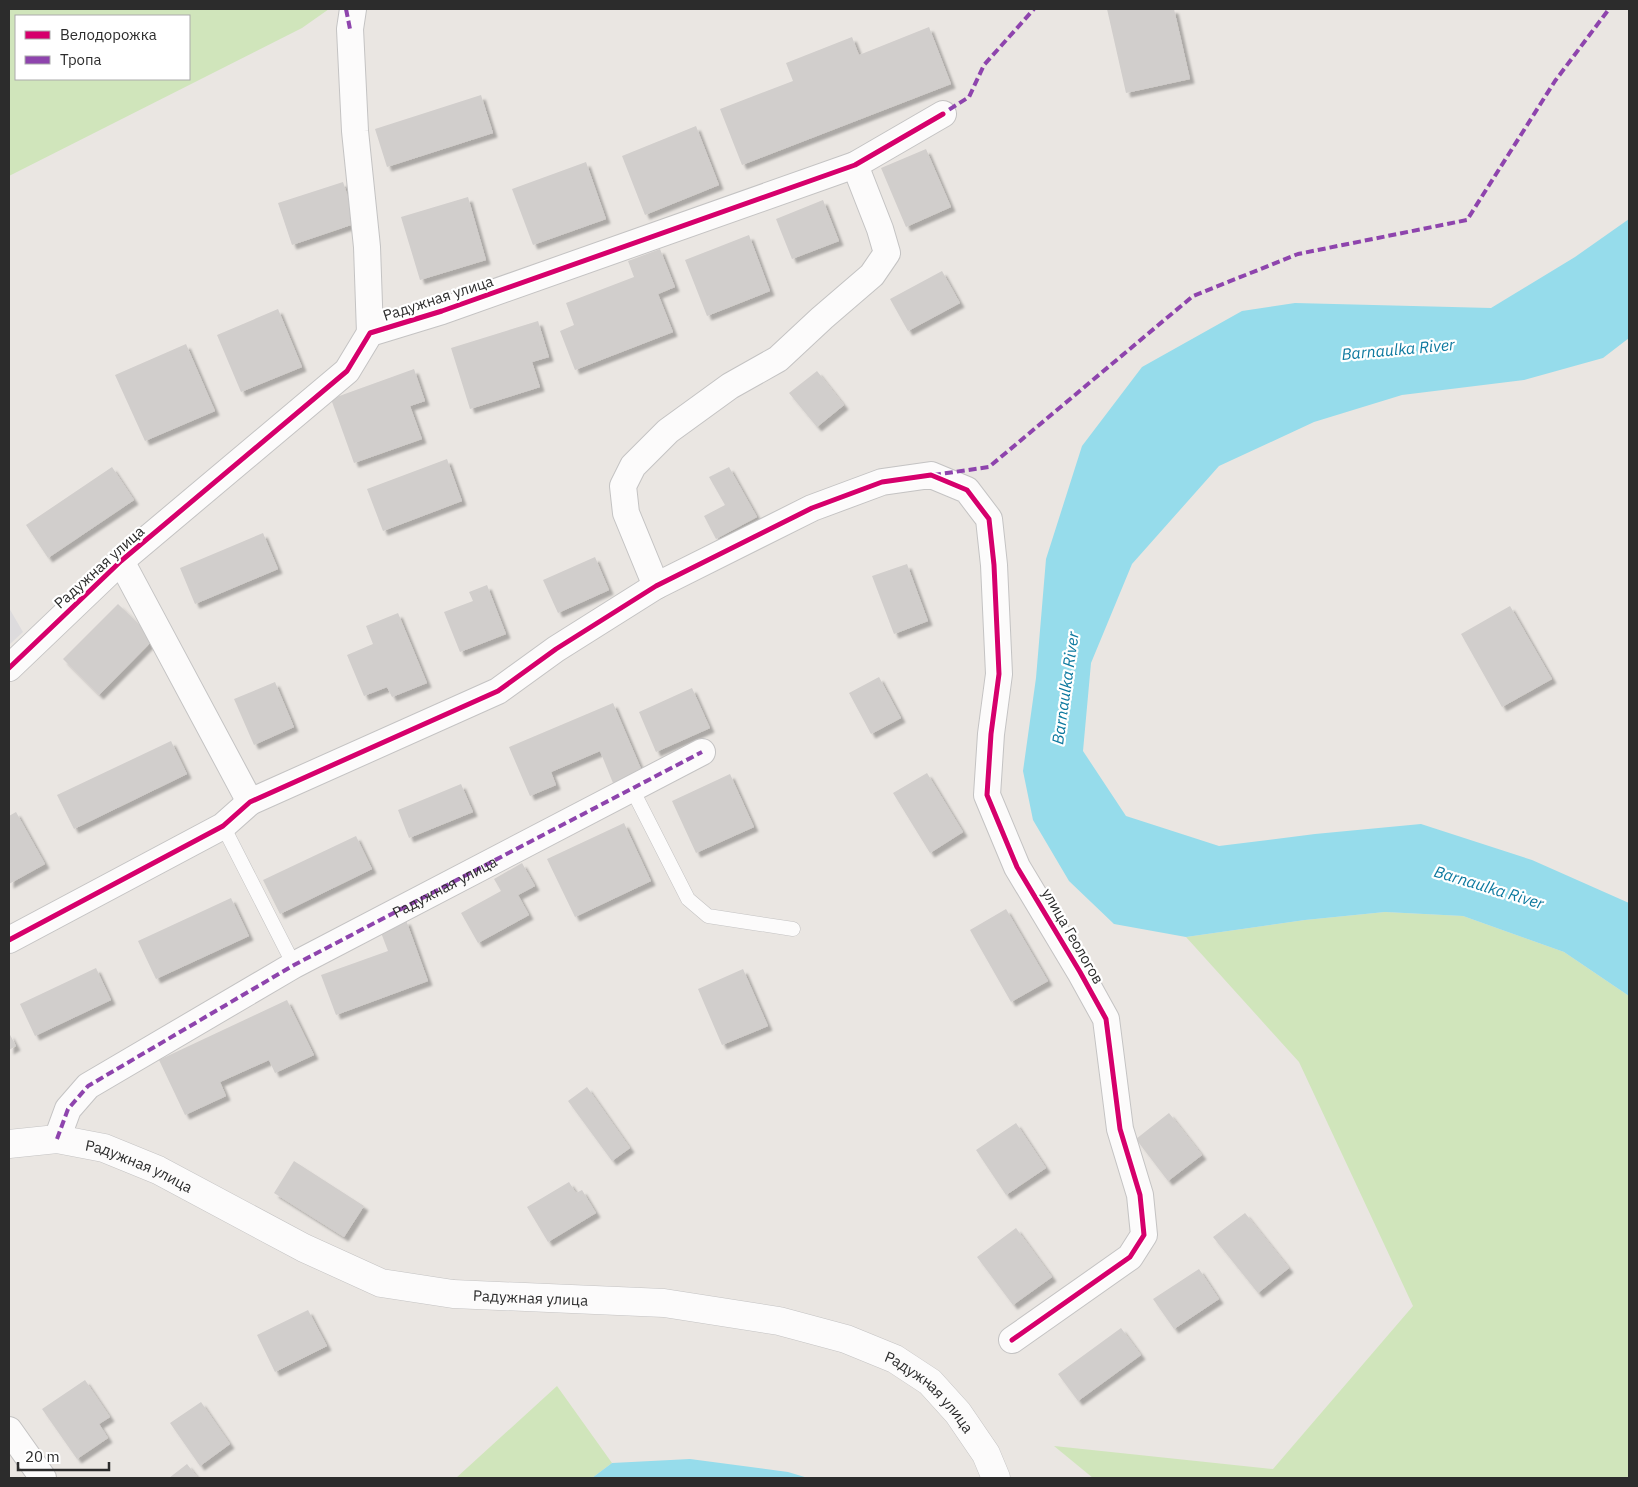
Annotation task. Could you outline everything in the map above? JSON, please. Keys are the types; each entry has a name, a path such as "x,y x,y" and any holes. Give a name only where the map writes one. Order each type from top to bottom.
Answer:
{"main road":[{"name":"Радужная улица","path":"9,1144 57,1139 104,1148 158,1170 304,1248 381,1283 453,1294 664,1304 779,1321 846,1338 895,1359 930,1382 958,1413 991,1466"}],"street":[{"path":"352,9 350,29 355,131 367,247 370,333"},
{"name":"Радужная улица","path":"9,668 121,561 347,371 370,333 451,307 855,165 943,114"},
{"path":"9,940 223,826 250,802 498,691 556,649 656,586 626,513 622,486 633,466 668,431 730,386 778,359 872,275 887,253 880,229 855,165"},
{"name":"улица Геологов","path":"656,586 812,508 882,482 931,475 967,490 989,519 994,565 999,674 991,734 987,795 1017,867 1106,1019 1120,1129 1140,1195 1144,1235 1130,1257 1012,1340"},
{"path":"121,561 250,802"},
{"name":"Радужная улица","path":"57,1139 68,1109 88,1086 294,965 702,752"},
{"path":"9,1430 43,1478"}],"lane":[{"path":"632,789 688,899 708,916 793,928"},
{"path":"223,826 294,965"}],"shaded area":[{"path":"9,608 23,632 9,645"}],"green space":[{"path":"9,9 329,9 302,28 9,176"},
{"path":"1385,912 1463,916 1564,952 1629,996 1629,1478 1093,1478 1054,1446 1273,1469 1413,1306 1299,1062 1186,937 1305,920"},
{"path":"557,1386 612,1463 592,1478 456,1478"}],"water":[{"name":"Barnaulka River","path":"1629,219 1629,338 1603,358 1524,380 1402,395 1314,422 1219,466 1132,564 1091,663 1083,751 1126,816 1219,846 1315,834 1421,824 1532,860 1629,903 1629,996 1564,952 1463,916 1385,912 1305,920 1186,937 1114,924 1069,881 1033,820 1023,771 1036,678 1046,559 1082,446 1142,367 1242,311 1295,303 1491,308 1575,257"},
{"path":"690,1459 788,1472 808,1478 592,1478 612,1463"}],"building":[{"path":"1107,9 1174,9 1190,79 1126,93"},
{"path":"929,27 951,84 742,165 720,109 793,81 786,63 852,37 859,55"},
{"path":"481,95 493,133 387,167 375,129"},
{"path":"696,126 719,185 645,215 622,156"},
{"path":"926,149 951,207 906,227 881,168"},
{"path":"586,162 606,219 533,245 512,189"},
{"path":"343,182 357,223 292,245 278,203"},
{"path":"468,197 486,260 420,280 401,217"},
{"path":"823,200 839,241 792,259 776,219"},
{"path":"749,235 770,291 707,316 685,260"},
{"path":"660,249 675,287 658,294 673,332 575,370 560,331 574,325 566,303 634,277 628,261"},
{"path":"942,271 960,303 908,331 890,299"},
{"path":"278,309 302,367 241,392 217,335"},
{"path":"538,321 549,357 532,362 540,387 470,409 451,348"},
{"path":"186,344 215,411 145,441 115,375"},
{"path":"414,369 425,401 410,406 422,439 354,463 331,399"},
{"path":"817,371 844,405 817,427 789,393"},
{"path":"447,459 462,501 383,531 367,489"},
{"path":"112,467 134,500 48,558 26,525"},
{"path":"729,467 757,517 716,539 704,516 725,505 709,477"},
{"path":"263,533 278,569 195,604 180,568"},
{"path":"595,557 609,590 558,613 543,580"},
{"path":"907,564 928,621 894,634 872,576"},
{"path":"487,585 506,634 460,652 444,612 473,601 469,592"},
{"path":"118,604 154,639 99,695 63,659"},
{"path":"1510,606 1552,679 1502,707 1461,634"},
{"path":"398,613 427,683 392,697 387,687 364,696 347,655 373,644 366,626"},
{"path":"879,677 901,718 871,734 849,693"},
{"path":"275,682 294,727 254,745 234,699"},
{"path":"692,688 710,728 656,752 639,712"},
{"path":"613,703 642,771 613,783 600,751 551,772 556,785 530,796 509,747"},
{"path":"171,741 187,774 74,829 57,795"},
{"path":"927,773 963,832 930,853 893,793"},
{"path":"730,774 754,827 696,853 672,801"},
{"path":"461,784 473,812 409,838 398,810"},
{"path":"16,812 45,864 9,884 9,816"},
{"path":"624,823 651,881 575,917 547,859"},
{"path":"356,836 372,869 280,914 263,880"},
{"path":"522,863 535,886 518,895 529,915 478,943 461,913 501,891 494,879"},
{"path":"231,898 249,936 156,979 138,941"},
{"path":"1006,909 1048,981 1011,1002 970,930"},
{"path":"406,920 428,981 336,1015 321,975 388,951 380,930"},
{"path":"96,968 111,1000 35,1036 20,1004"},
{"path":"743,969 768,1026 722,1045 698,989"},
{"path":"287,1000 314,1055 275,1073 269,1060 220,1082 226,1096 185,1115 159,1060"},
{"path":"9,1033 16,1046 9,1050"},
{"path":"587,1087 630,1148 612,1161 568,1101"},
{"path":"1169,1113 1202,1155 1168,1181 1136,1139"},
{"path":"1016,1123 1046,1168 1006,1195 976,1150"},
{"path":"294,1161 364,1206 344,1237 274,1193"},
{"path":"569,1182 576,1193 582,1190 596,1213 548,1242 527,1207"},
{"path":"1245,1213 1289,1268 1258,1293 1213,1237"},
{"path":"1016,1228 1052,1277 1013,1305 977,1257"},
{"path":"1199,1269 1219,1299 1174,1329 1153,1299"},
{"path":"308,1310 327,1346 275,1372 257,1335"},
{"path":"1121,1328 1141,1355 1078,1401 1058,1374"},
{"path":"85,1380 110,1417 99,1424 108,1438 77,1459 42,1409"},
{"path":"201,1402 230,1444 200,1466 170,1423"},
{"path":"187,1464 198,1478 169,1478"}],"marked path":[{"path":"346,9 350,29"},
{"path":"939,116 969,97 984,65 1034,9"},
{"path":"933,475 989,467 1193,296 1298,254 1467,220 1555,81 1609,9"},
{"path":"57,1139 68,1109 88,1086 294,965 702,752"}],"cycle path":[{"path":"9,668 121,561 347,371 370,333 442,311 855,165 943,114"},
{"path":"9,940 223,826 250,802 498,691 556,649 656,586 812,508 882,482 931,475 967,490 989,519 994,565 999,674 991,734 987,795 1017,867 1106,1019 1120,1129 1140,1195 1144,1235 1130,1257 1012,1340"}]}
